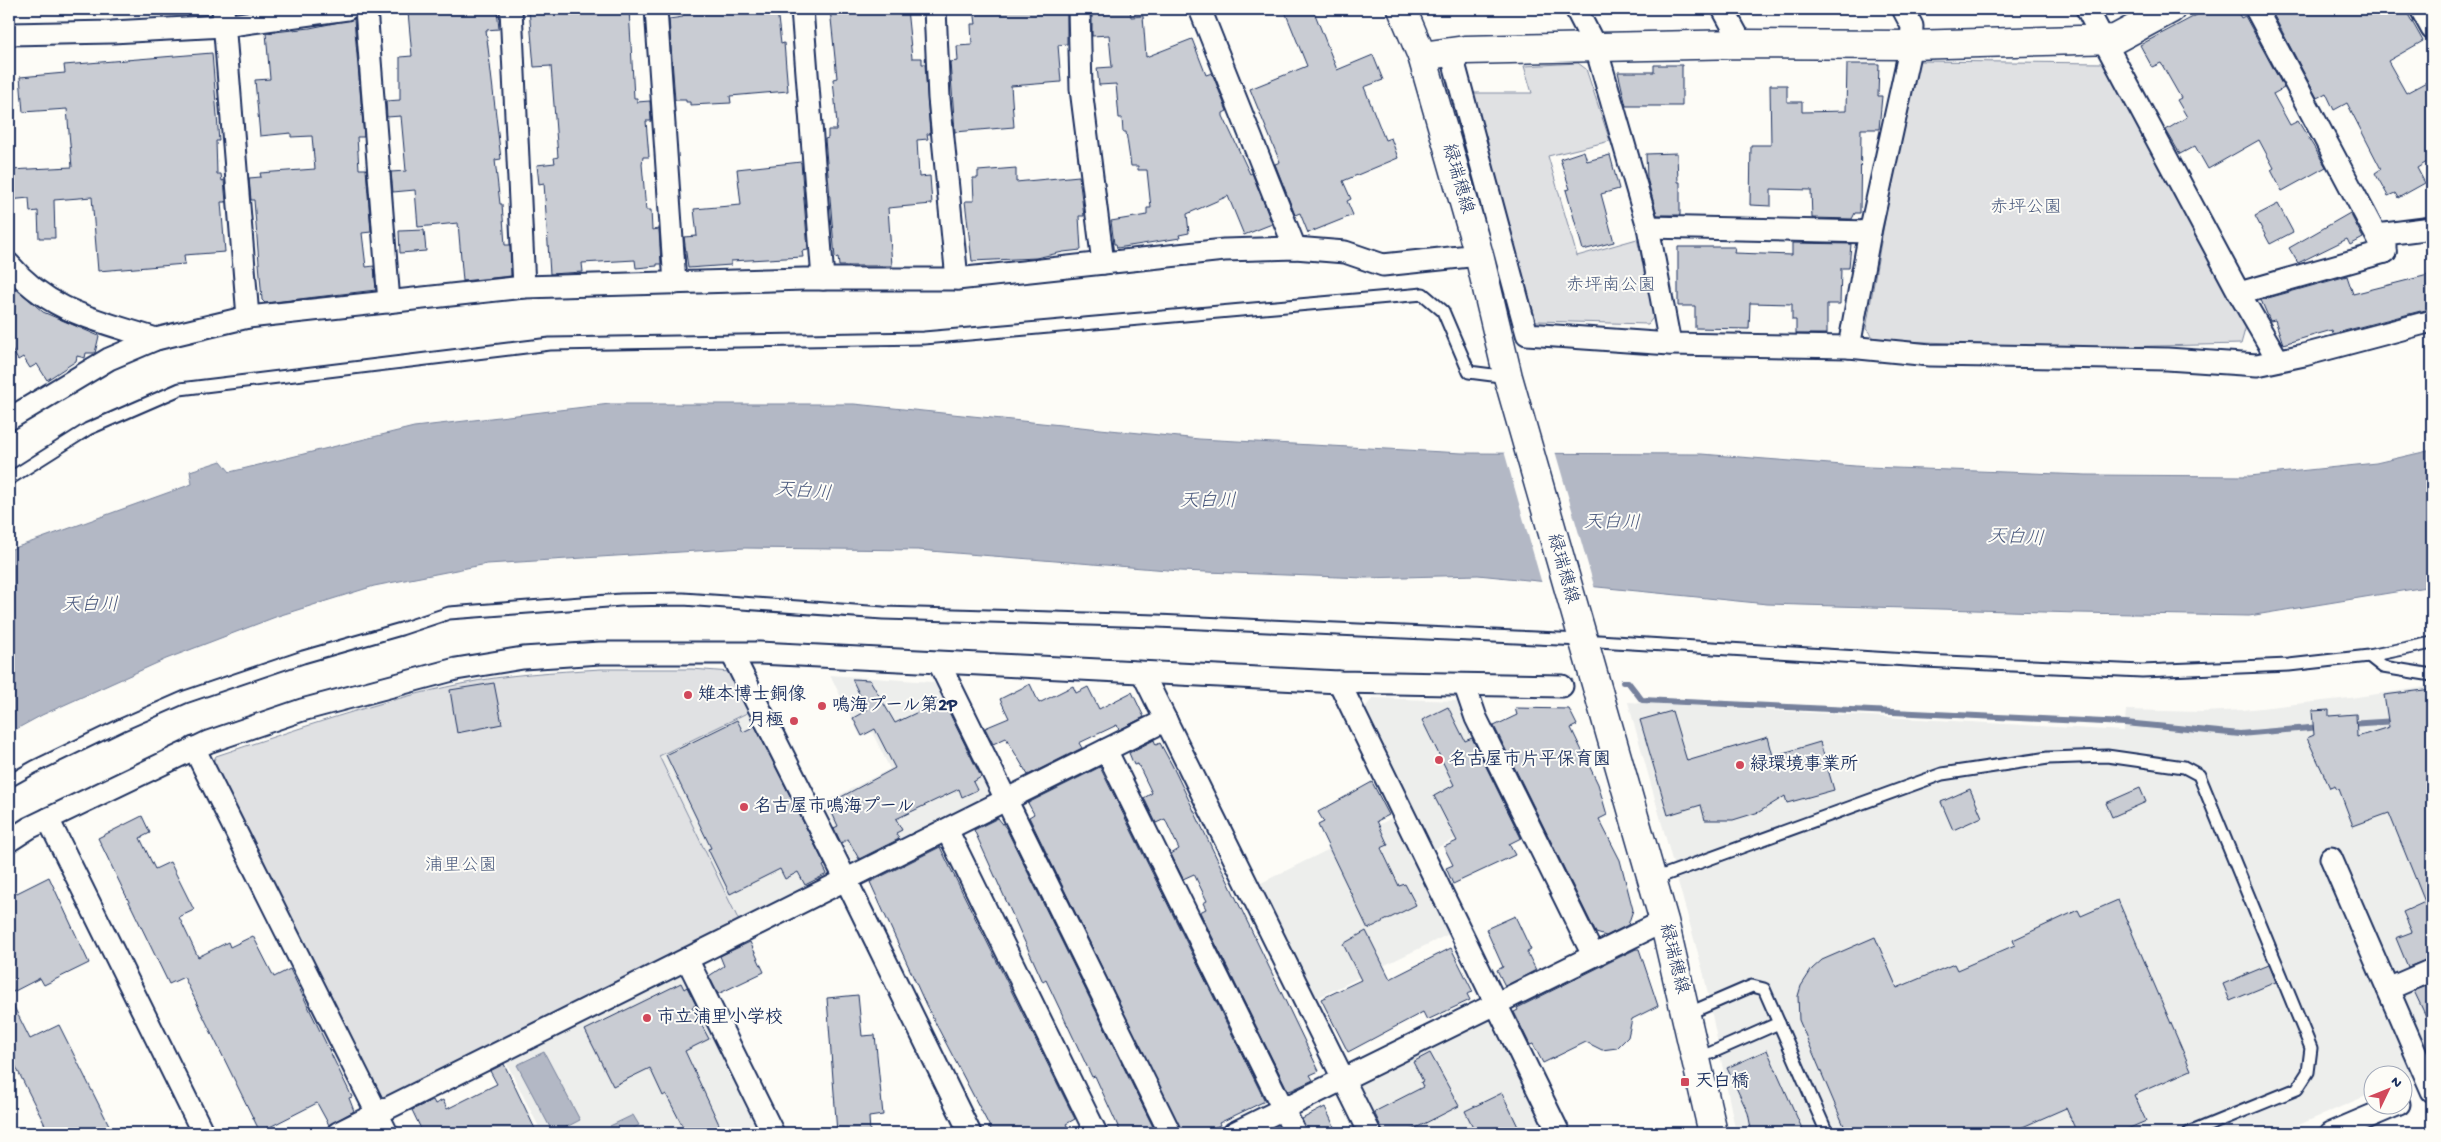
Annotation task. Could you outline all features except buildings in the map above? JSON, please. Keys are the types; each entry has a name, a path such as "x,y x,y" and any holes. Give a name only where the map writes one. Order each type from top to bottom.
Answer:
{"main road":[{"name":"緑瑞穂線","path":"1402,9 1422,56 1479,255 1510,382 1582,641 1664,921 1713,1133"},
{"path":"1422,56 1465,50 1742,44 1911,45 2116,39 2171,9"}],"street":[{"path":"9,34 112,32 223,17 347,9"},
{"path":"366,9 389,302"},
{"path":"512,9 524,287"},
{"path":"656,9 675,283"},
{"path":"802,9 823,279"},
{"path":"935,9 939,98 957,279"},
{"path":"1079,9 1081,89 1103,263"},
{"path":"1200,9 1295,248"},
{"path":"1576,9 1596,48 1648,227 1670,344"},
{"path":"1722,9 1742,44"},
{"path":"1849,347 1870,232 1911,45 1912,26 1903,9"},
{"path":"2086,9 2104,39 2239,293 2278,360"},
{"path":"2256,9 2385,252"},
{"path":"2421,9 2432,29"},
{"path":"223,17 248,317"},
{"path":"1451,52 1527,334 1670,344 1849,347 1930,355 2167,359 2257,365 2304,355 2432,321"},
{"path":"1648,227 1870,232"},
{"path":"2385,252 2385,234 2432,228"},
{"path":"9,419 109,359 156,339 248,317 524,287 823,279 957,279 1224,250 1295,248 1345,252 1383,264 1479,255"},
{"path":"2239,293 2385,252"},
{"path":"9,264 24,281 43,297 72,312 156,339"},
{"path":"9,842 48,819 194,748 302,710 456,669 523,658 600,653 759,653 1143,674 1465,686 1562,686"},
{"path":"732,654 846,880 970,1133"},
{"path":"938,663 1170,1133"},
{"path":"1143,674 1370,1133"},
{"path":"1339,682 1559,1133"},
{"path":"1465,686 1476,718 1593,955"},
{"path":"338,1133 1166,720"},
{"path":"194,748 387,1133"},
{"path":"1106,750 1295,1133"},
{"path":"48,819 203,1133"},
{"path":"947,830 1096,1133"},
{"path":"2331,858 2432,1091 2414,1098"},
{"path":"1234,1133 1664,921"},
{"path":"687,959 773,1133"},
{"path":"2388,989 2432,970"},
{"path":"2331,1133 2376,1114"}],"lane":[{"path":"9,479 88,429 180,390 550,344 924,338 1423,294 1444,311 1469,372 1510,382"},
{"path":"9,781 112,729 185,697 303,656 402,630 448,613 620,600 683,599 883,613 1157,621 1582,641 2142,671 2254,667 2369,656 2432,643"},
{"path":"2369,656 2383,667 2432,675"},
{"path":"1651,880 1942,774 2058,758 2107,756 2184,767 2199,775 2310,1048 2308,1072 2296,1089 2188,1133"},
{"path":"1687,1014 1752,986 1764,989 1827,1133"},
{"path":"1697,1059 1779,1023"}],"shaded area":[{"path":"830,675 932,682 944,692 991,788 986,800 859,863 851,859 823,803 890,769 872,732 861,737"},
{"path":"2432,686 2432,1072 2336,849 2319,855 2412,1064 2364,1064 2364,1097 2280,1133 1736,1133 1704,975 1628,702 2124,731 2126,710 2201,712 2243,710 2350,698"},
{"name":"名古屋市片平保育園","path":"1373,698 1457,701 1467,710 1516,809 1430,851 1363,710"},
{"path":"753,710 832,869 828,880 740,923 659,756"},
{"path":"1394,817 1451,933 1313,1000 1257,885"},
{"name":"市立浦里小学校","path":"677,974 687,977 764,1133 542,1133 505,1060"},
{"path":"1485,1019 1495,1023 1549,1133 1379,1133 1358,1091 1363,1080"}],"green space":[{"name":"赤坪公園","path":"1917,61 2104,63 2246,326 2241,344 2074,348 1876,340 1866,329 1911,68"},
{"name":"赤坪南公園","path":"1578,63 1586,69 1610,141 1548,156 1577,256 1637,239 1656,314 1648,324 1536,321 1471,93 1532,93 1524,66"},
{"name":"浦里公園","path":"601,669 692,669 730,672 753,710 659,756 740,923 388,1099 378,1095 212,764 216,756 338,716 430,691 496,678"}],"water":[{"name":"天白川","path":"610,404 854,404 1199,439 1462,453 1701,454 1868,467 2086,475 2250,476 2376,463 2432,450 2432,586 2249,616 2078,613 1767,604 1478,575 1365,578 1180,571 918,550 745,548 487,564 374,586 278,616 166,659 42,715 9,733 9,550 192,484 190,471 221,461 230,472 414,427"},
{"path":"544,1052 580,1120 555,1133 553,1133 517,1065"},
{"path":"633,1115 639,1125 634,1128 637,1133 614,1133 610,1126"}],"pier":[{"path":"1504,451 1555,451 1595,589 1542,584"}],"waterway":[{"path":"1623,682 1628,682 1642,700 2125,723 2240,734 2321,727"},
{"path":"2349,724 2396,721"}],"place":[{"name":"雉本博士銅像","path":"688,695"},
{"name":"鳴海プール第2P","path":"822,706"},
{"name":"月極","path":"794,721"},
{"name":"名古屋市片平保育園","path":"1439,760"},
{"name":"緑環境事業所","path":"1740,765"},
{"name":"名古屋市鳴海プール","path":"744,807"},
{"name":"市立浦里小学校","path":"647,1018"},
{"name":"天白橋","path":"1685,1082"}]}
